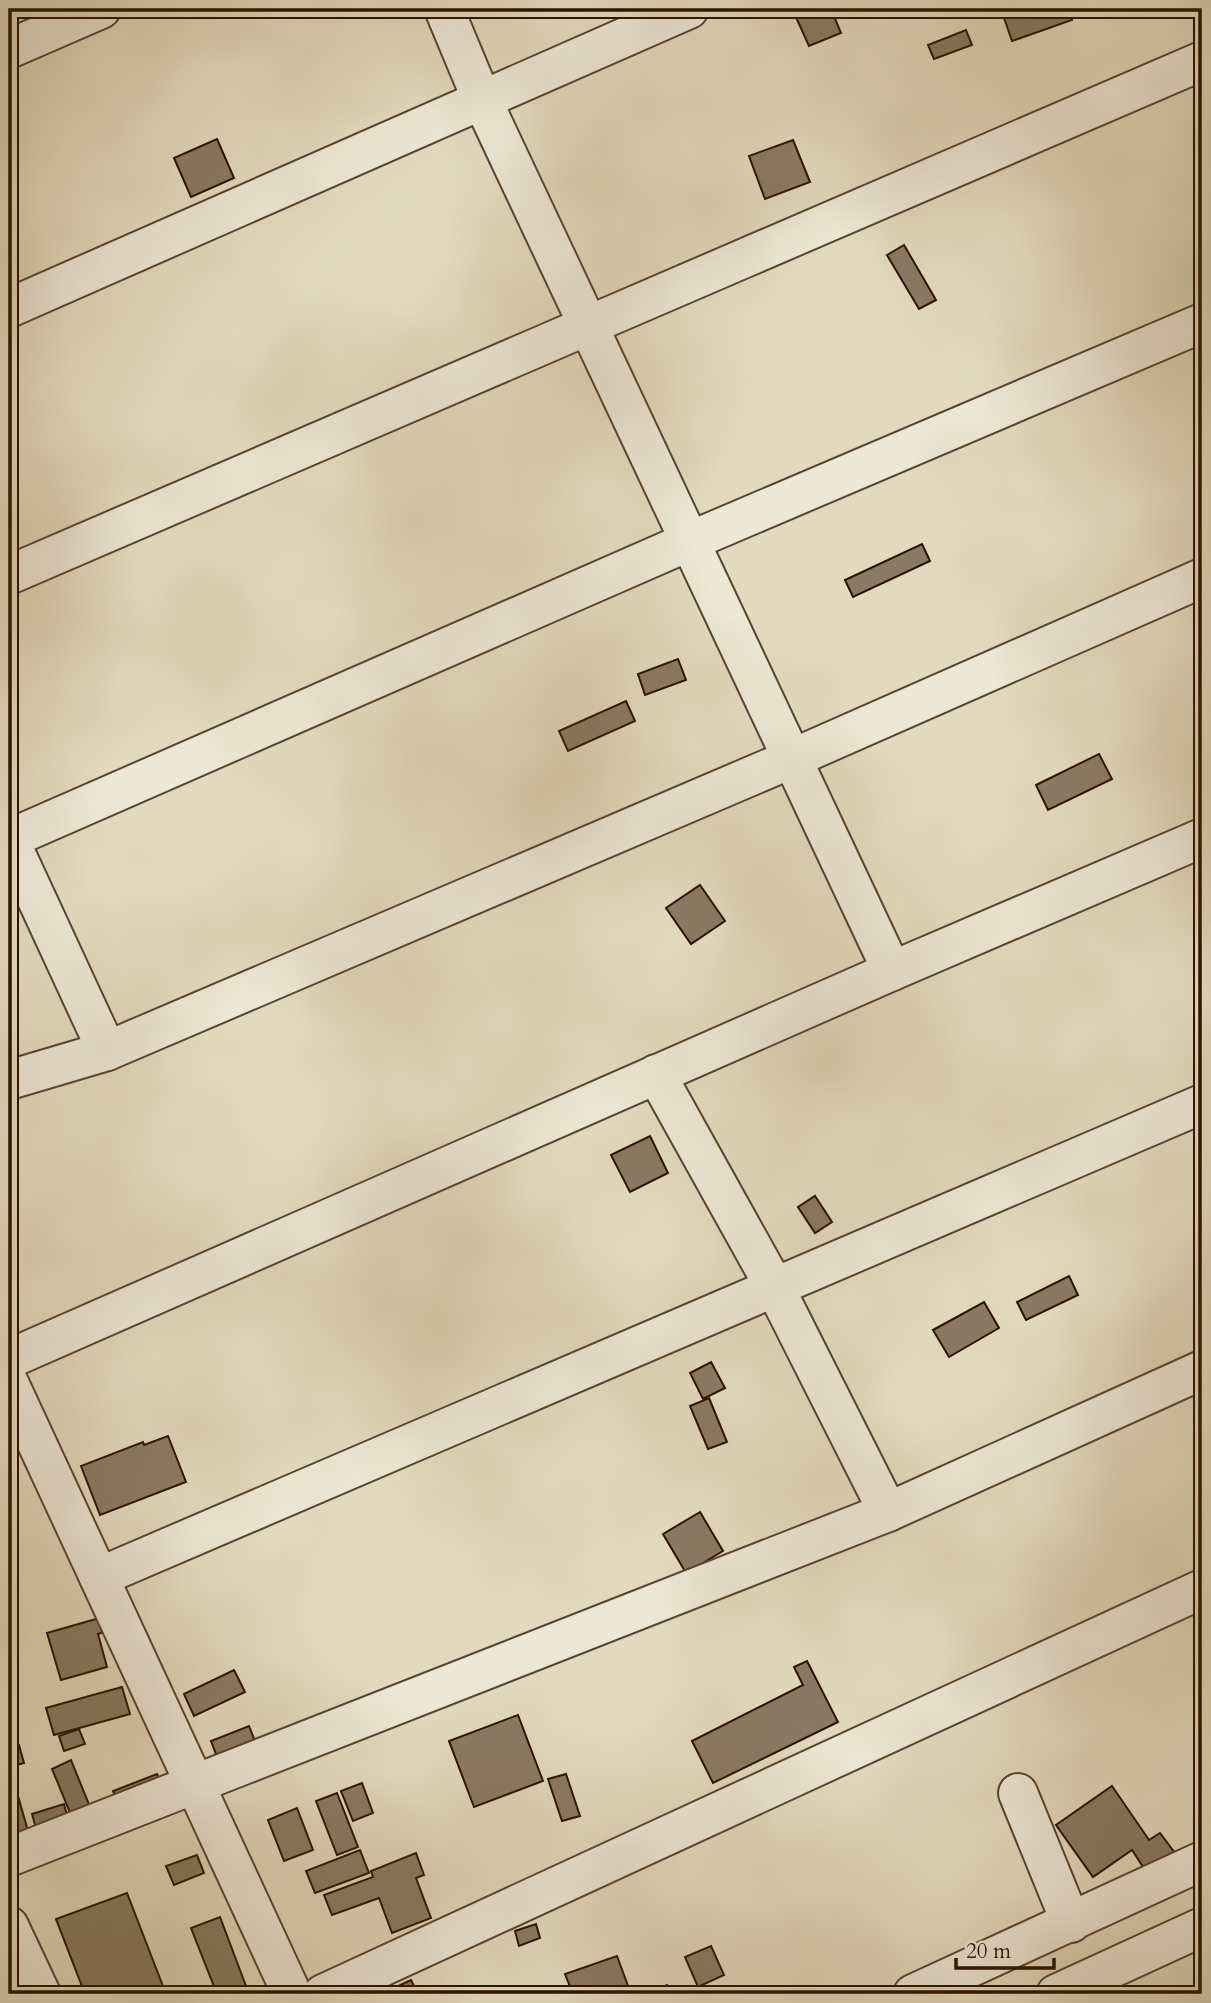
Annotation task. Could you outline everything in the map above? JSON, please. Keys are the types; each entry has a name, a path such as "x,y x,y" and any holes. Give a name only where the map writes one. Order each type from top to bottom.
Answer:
{"street":[{"path":"9,49 101,9"},
{"path":"444,9 482,100 892,971"},
{"path":"9,308 689,9"},
{"path":"9,575 1202,61"},
{"path":"107,1051 9,839 690,541 1202,323"},
{"path":"9,1080 107,1051 791,759 1202,578"},
{"path":"9,1359 656,1074 1202,838"},
{"path":"656,1074 774,1286 888,1512"},
{"path":"99,1577 1202,1104"},
{"path":"9,1857 888,1512 1202,1370"},
{"path":"9,1382 292,1994"},
{"path":"323,1994 1202,1589"},
{"path":"1018,1793 1071,1923"},
{"path":"914,1994 1202,1861"},
{"path":"9,1926 41,1994"},
{"path":"1056,1994 1202,1927"}],"building":[{"path":"811,9 831,9 841,33 809,46 795,15"},
{"path":"1021,9 1068,9 1072,20 1012,41 1003,15"},
{"path":"966,30 972,45 934,59 928,45"},
{"path":"217,139 234,178 191,197 174,158"},
{"path":"793,140 810,182 765,199 749,156"},
{"path":"904,245 936,300 919,309 887,255"},
{"path":"922,544 930,561 853,597 845,580"},
{"path":"678,659 686,680 645,695 638,674"},
{"path":"626,701 635,721 568,751 559,731"},
{"path":"1099,754 1112,779 1048,810 1036,785"},
{"path":"700,885 725,921 691,944 666,908"},
{"path":"650,1136 668,1173 630,1192 611,1155"},
{"path":"815,1196 832,1222 815,1233 798,1207"},
{"path":"1069,1276 1078,1295 1026,1320 1017,1302"},
{"path":"984,1302 999,1328 949,1357 933,1330"},
{"path":"711,1362 725,1388 703,1399 690,1373"},
{"path":"709,1398 727,1442 708,1449 690,1406"},
{"path":"168,1436 186,1482 100,1515 81,1466 143,1442 144,1445"},
{"path":"700,1512 723,1551 686,1573 663,1534"},
{"path":"103,1617 107,1631 98,1634 107,1667 61,1680 47,1633"},
{"path":"807,1661 838,1722 713,1783 692,1741 803,1685 794,1667"},
{"path":"234,1670 245,1692 194,1716 184,1694"},
{"path":"122,1687 130,1714 54,1735 46,1708"},
{"path":"518,1715 543,1781 474,1807 449,1741"},
{"path":"249,1726 268,1774 229,1788 211,1741"},
{"path":"79,1729 85,1744 64,1751 59,1736"},
{"path":"19,1745 24,1763 9,1767 9,1748"},
{"path":"71,1760 90,1807 71,1815 52,1769"},
{"path":"157,1774 164,1791 120,1808 113,1791"},
{"path":"566,1774 580,1816 562,1821 548,1779"},
{"path":"362,1783 373,1813 353,1821 341,1791"},
{"path":"1112,1786 1149,1840 1160,1833 1175,1853 1147,1873 1132,1850 1093,1877 1056,1825"},
{"path":"16,1789 30,1838 9,1844 9,1791"},
{"path":"337,1793 358,1847 337,1855 316,1801"},
{"path":"64,1804 70,1827 38,1836 32,1814"},
{"path":"297,1808 313,1850 284,1861 268,1820"},
{"path":"360,1850 369,1873 315,1893 306,1871"},
{"path":"416,1853 424,1875 416,1878 431,1918 392,1933 379,1898 332,1915 324,1895 373,1877 371,1871"},
{"path":"197,1855 204,1873 174,1885 166,1866"},
{"path":"127,1893 166,1994 85,1994 56,1919"},
{"path":"220,1917 249,1994 217,1994 191,1928"},
{"path":"536,1924 540,1938 519,1946 515,1931"},
{"path":"711,1946 724,1975 698,1987 685,1957"},
{"path":"617,1956 631,1994 573,1994 565,1974"},
{"path":"411,1980 418,1994 381,1994"},
{"path":"667,1985 671,1994 652,1994 651,1992"}]}
